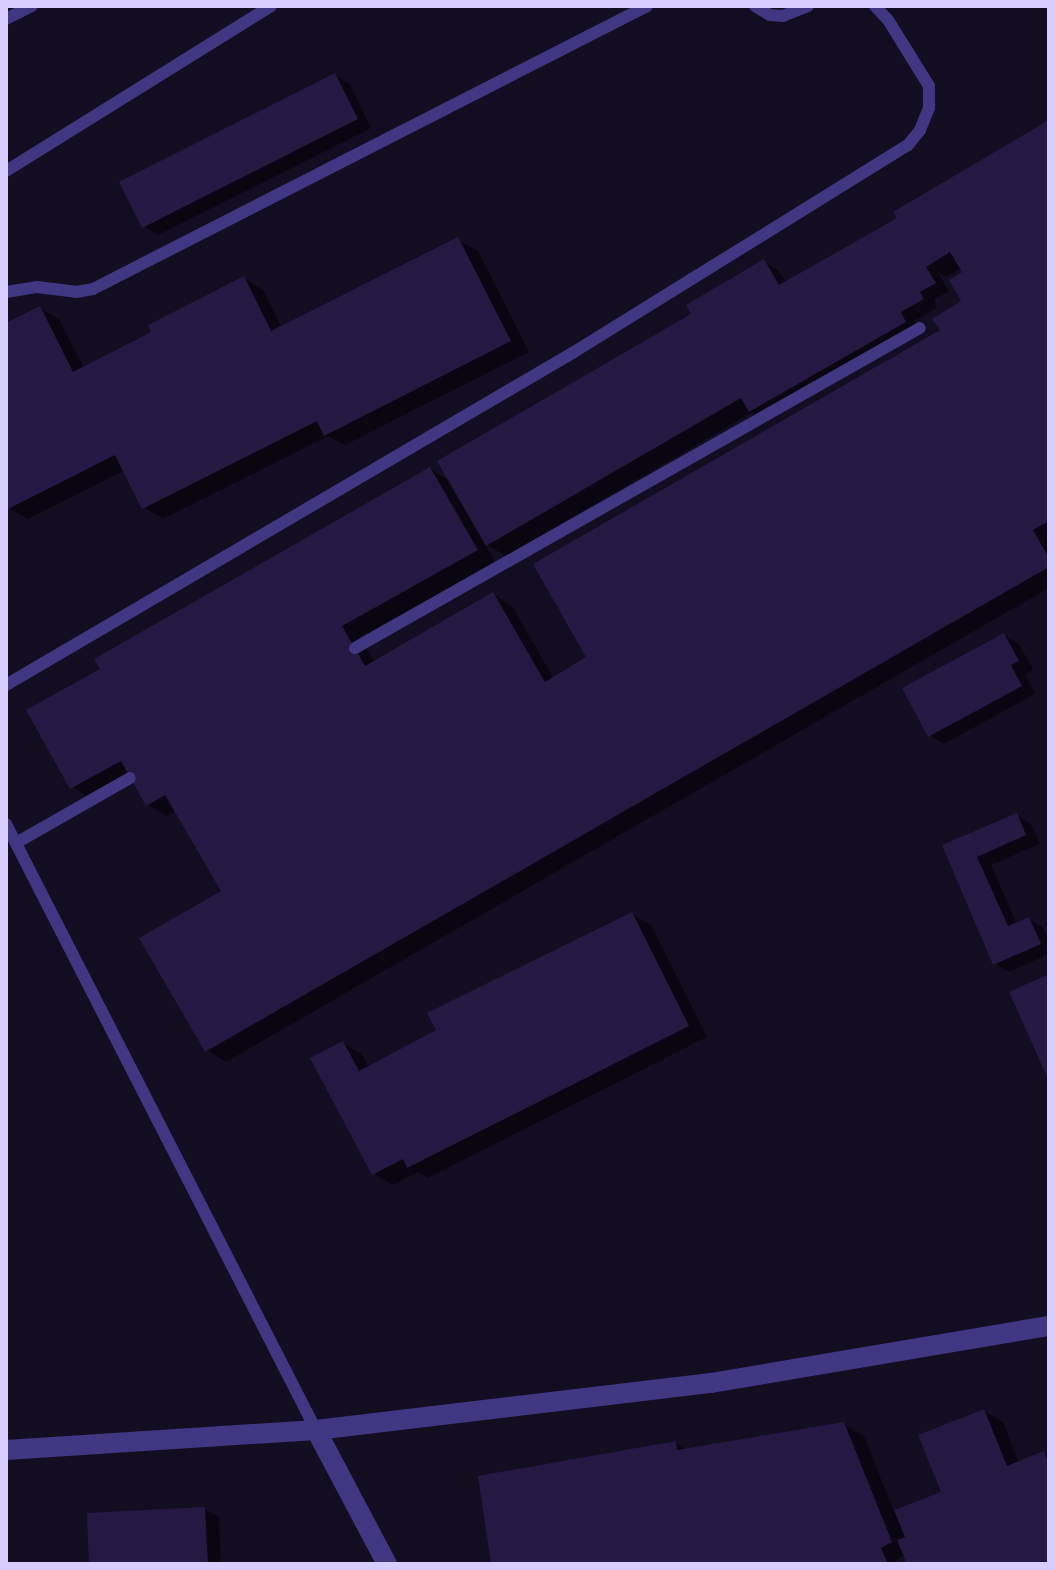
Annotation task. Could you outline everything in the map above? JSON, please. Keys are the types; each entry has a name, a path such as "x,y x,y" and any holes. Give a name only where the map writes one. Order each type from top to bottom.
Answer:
{"street":[{"path":"6,1450 316,1430 711,1383 1049,1326"},
{"path":"316,1430 387,1564"}],"lane":[{"path":"6,19 32,6"},
{"path":"6,171 271,6"},
{"path":"6,292 37,287 76,292 93,289 647,6"},
{"path":"755,6 770,15 783,16 808,6"},
{"path":"6,685 574,352 908,145 920,130 929,108 929,86 888,20 875,6"},
{"path":"355,648 920,328"},
{"path":"16,843 130,778"},
{"path":"6,824 316,1430"}],"building":[{"path":"335,73 358,119 142,228 119,182"},
{"path":"1049,120 1049,521 1033,530 1049,558 1049,567 205,1052 139,938 221,891 165,795 146,806 121,761 70,789 26,710 100,669 94,659 430,467 478,550 342,626 365,666 493,592 545,682 586,657 533,564 940,330 932,319 961,301 949,280 962,272 950,252 926,267 936,283 920,292 924,299 901,312 906,322 749,412 741,398 486,546 437,461 691,314 686,305 764,259 779,285 897,218 893,212"},
{"path":"458,237 511,341 324,436 317,421 142,509 115,455 6,510 6,323 40,306 73,372 151,332 148,325 244,276 271,331"},
{"path":"1004,633 1019,661 1011,665 1022,686 928,737 902,688"},
{"path":"1017,813 1026,835 977,857 1008,926 1029,917 1041,944 993,965 942,845"},
{"path":"632,912 689,1026 407,1168 403,1159 372,1175 310,1058 343,1041 359,1071 436,1030 427,1013"},
{"path":"1049,974 1049,1081 1009,992"},
{"path":"984,1409 1007,1466 1044,1451 1049,1465 1049,1564 907,1564 897,1540 905,1537 894,1510 941,1492 918,1435"},
{"path":"844,1422 892,1542 881,1548 888,1564 491,1564 478,1476 676,1441 677,1450"},
{"path":"205,1507 208,1564 89,1564 87,1513"}]}
